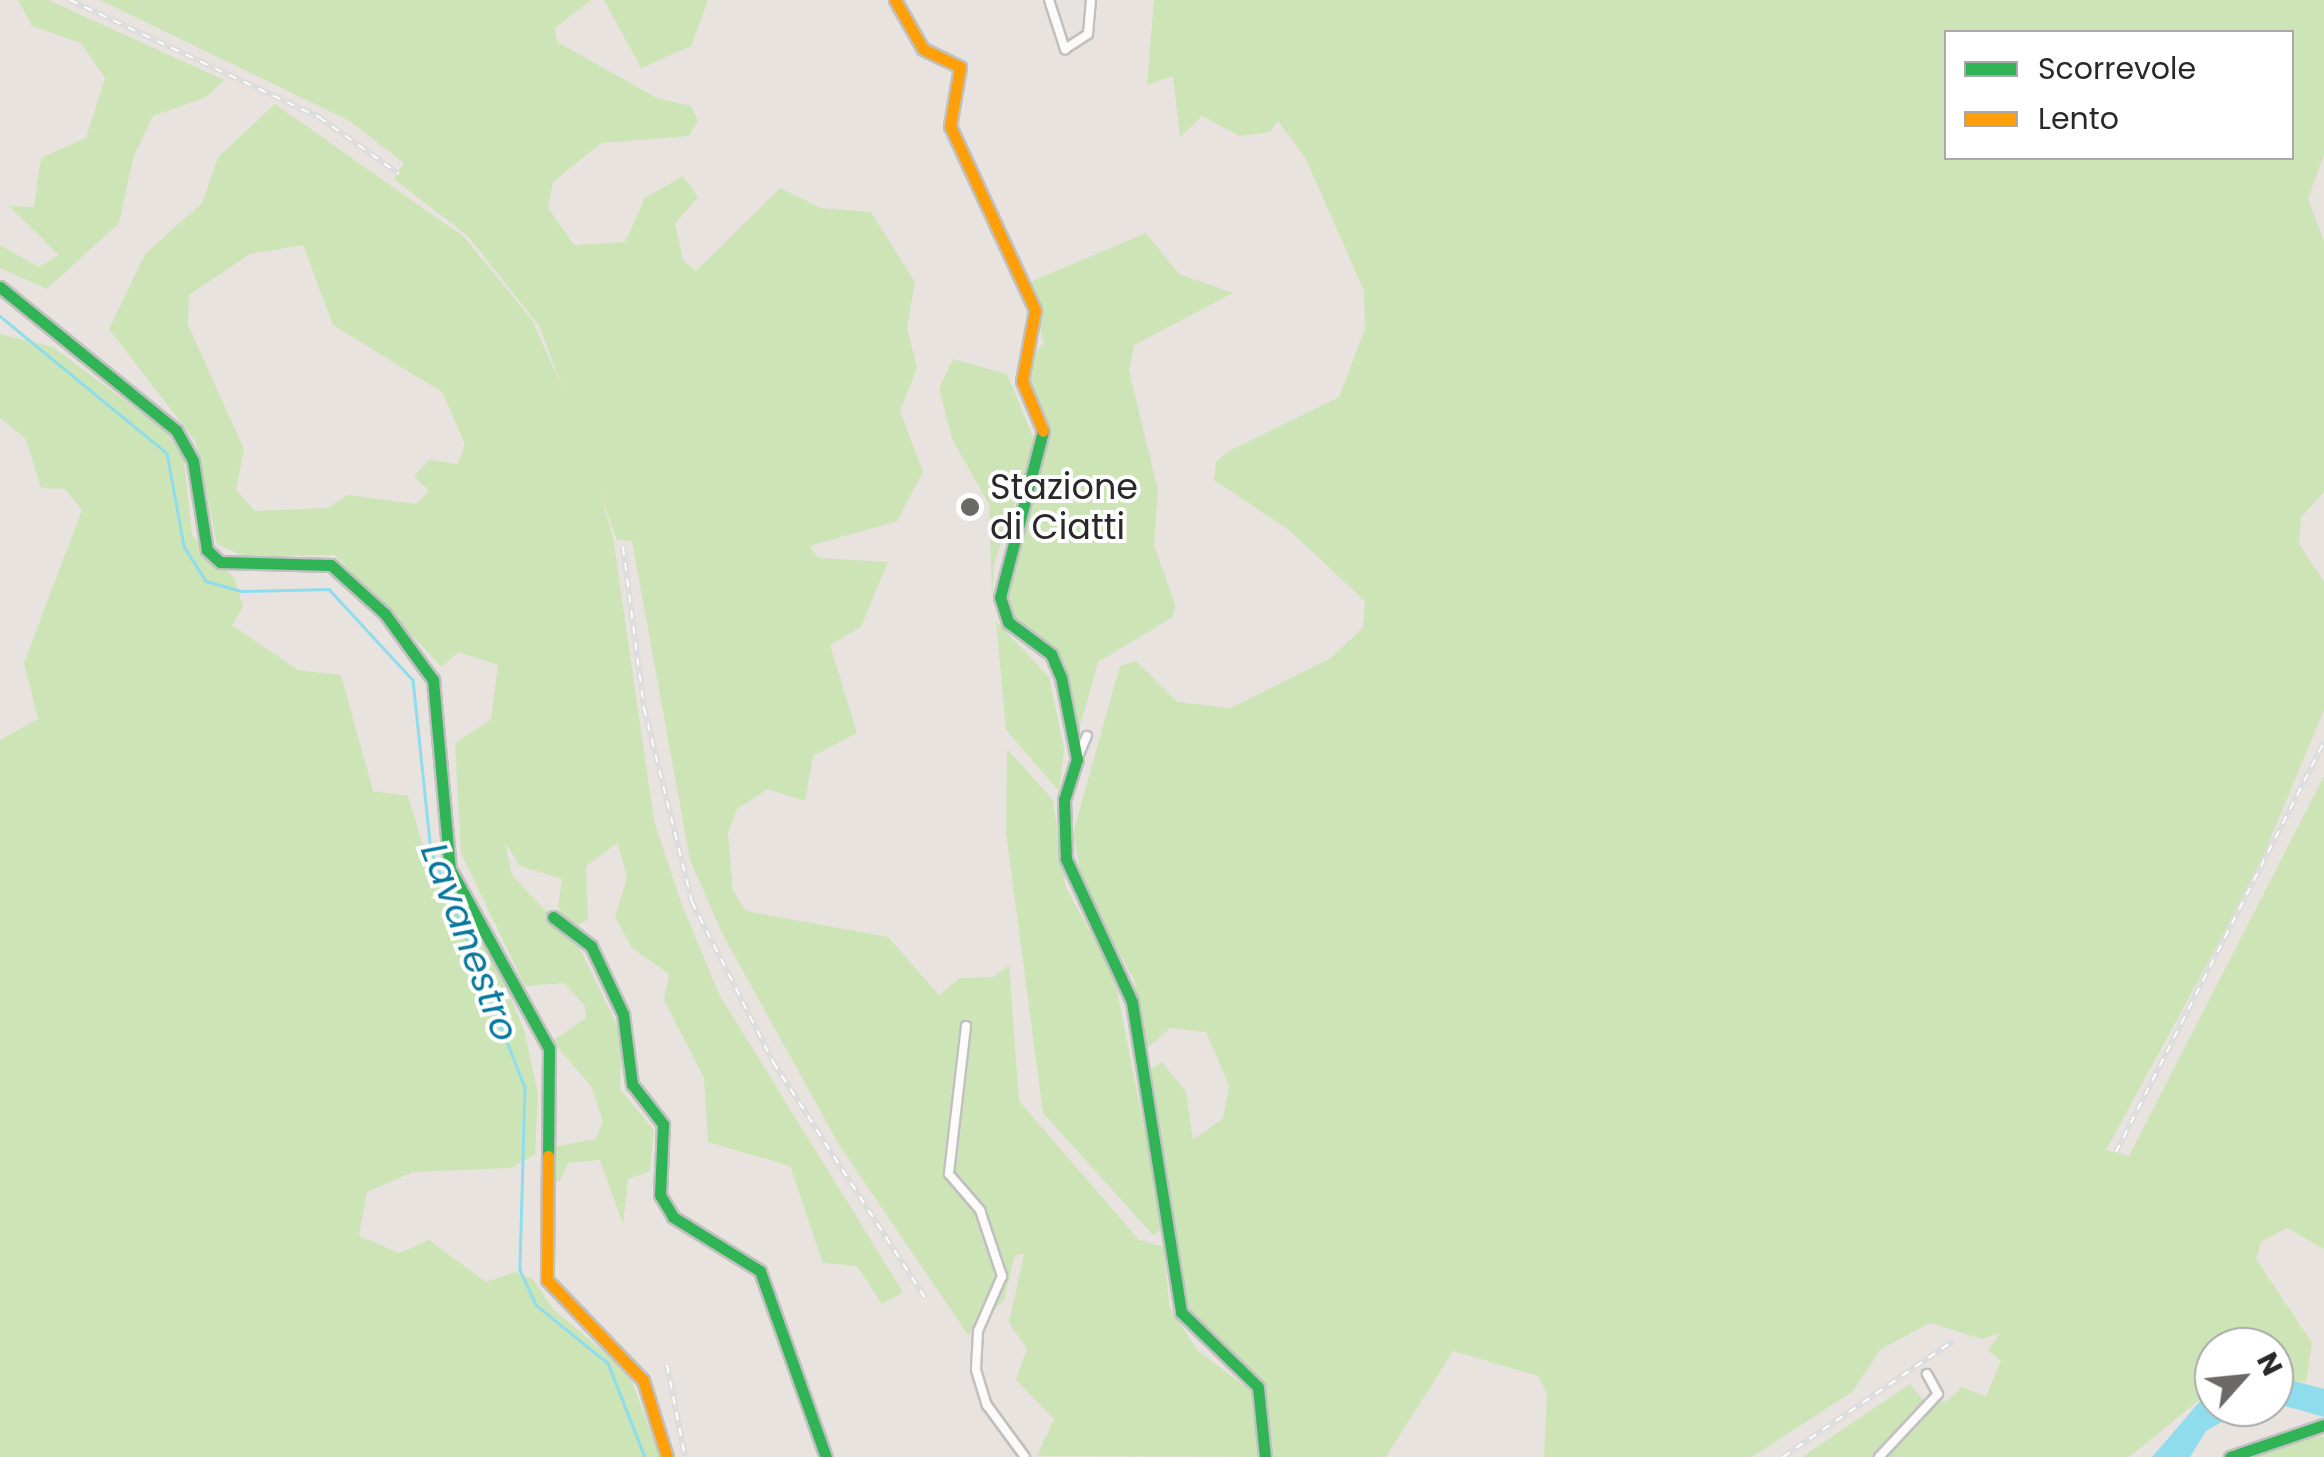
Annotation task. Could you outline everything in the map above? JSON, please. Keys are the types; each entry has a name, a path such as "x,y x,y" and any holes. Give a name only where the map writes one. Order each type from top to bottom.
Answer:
{"street":[{"path":"895,0 922,49 960,68 950,126 1035,310 1022,381 1044,436 1000,597 1008,622 1058,667 1077,759"},
{"path":"1048,0 1065,49 1088,34 1092,0"},
{"path":"0,287 176,430 193,461 207,550 220,562 330,564 385,614 433,680 450,869 549,1048 547,1280 643,1380 667,1457"},
{"path":"1087,736 1064,800 1066,859 1132,1002 1172,1219 1177,1296 1206,1344 1258,1387 1265,1457"},
{"path":"553,917 591,946 623,1014 632,1084 663,1124 660,1195 672,1217 760,1271 826,1457"},
{"path":"966,1026 950,1174 980,1210 1002,1276 978,1330 976,1370 987,1405 1025,1457"},
{"path":"1879,1457 1938,1394 1927,1374"},
{"path":"2230,1457 2324,1425"}],"green space":[{"path":"18,0 48,0 224,80 206,97 153,116 133,158 119,223 47,289 0,268 0,245 39,267 59,255 9,206 34,207 41,158 86,138 105,78 81,43 32,26"},
{"path":"100,0 591,0 555,28 557,42 657,98 691,106 698,121 689,136 601,143 553,182 548,208 574,245 625,242 645,198 683,176 698,197 675,224 683,260 696,271 780,188 821,208 871,212 915,282 907,327 917,368 900,411 923,472 897,521 810,546 818,558 888,562 861,627 830,645 857,733 813,756 805,801 768,789 737,809 728,833 733,891 746,911 888,937 939,995 960,978 994,977 1009,965 1019,1101 1139,1240 1164,1247 1169,1305 1197,1350 1251,1391 1258,1457 1037,1456 1054,1419 1016,1380 1027,1349 1009,1323 1024,1254 1015,1255 1004,1300 968,1335 838,1143 722,933 690,860 632,541 617,540 540,327 468,236 394,179 404,163 348,120"},
{"path":"604,0 708,0 691,46 641,68"},
{"path":"1154,0 2324,0 2324,155 2308,199 2324,241 2324,492 2301,517 2299,544 2324,582 2324,710 2253,880 2106,1150 2129,1156 2324,776 2324,1249 2287,1228 2261,1242 2256,1259 2312,1343 2306,1382 2294,1381 2294,1327 2194,1327 2194,1404 2129,1457 1802,1457 1910,1384 1925,1402 1947,1401 1961,1387 1986,1396 2001,1361 1988,1350 2000,1333 1982,1339 1930,1323 1881,1349 1852,1392 1752,1457 1544,1457 1547,1394 1538,1376 1453,1351 1386,1457 1269,1457 1266,1390 1194,1319 1182,1292 1148,1071 1162,1062 1186,1092 1193,1140 1223,1118 1229,1085 1206,1032 1170,1028 1145,1050 1134,980 1083,885 1073,833 1120,666 1136,661 1178,702 1231,708 1329,659 1363,628 1365,601 1290,531 1214,480 1216,462 1229,451 1339,397 1365,329 1364,291 1306,159 1278,121 1270,132 1240,136 1202,116 1180,137 1173,76 1147,85"},
{"path":"275,104 464,237 532,320 583,435 613,537 654,820 680,900 719,994 903,1292 882,1304 857,1266 823,1263 790,1166 708,1142 704,1078 664,1000 669,974 632,948 615,917 627,878 618,843 586,866 588,919 572,928 558,908 562,879 520,866 505,842 512,875 578,945 622,1035 620,1089 654,1130 650,1171 628,1179 623,1224 600,1160 568,1163 560,1181 549,1183 553,1147 596,1139 603,1121 591,1086 552,1041 586,1018 585,1006 564,983 525,986 461,853 455,743 491,720 498,665 458,652 442,667 335,555 245,557 217,544 196,442 109,329 145,254 202,203 218,157","holes":["303,245 333,325 442,392 465,444 458,464 429,460 414,476 429,491 416,504 347,495 328,508 255,511 236,490 244,449 188,325 189,295 250,254"]},
{"path":"1146,233 1179,274 1233,293 1134,345 1129,371 1158,490 1154,545 1175,604 1173,617 1098,662 1078,733 1063,667 1016,624 1006,600 1049,437 1028,383 1031,357 1044,343 1028,283"},
{"path":"0,334 53,347 166,431 184,460 192,535 235,579 243,607 232,625 298,670 341,675 373,791 408,796 431,872 500,971 524,1030 538,1093 535,1154 511,1168 413,1172 367,1192 359,1236 399,1253 429,1240 486,1282 515,1272 533,1279 553,1309 629,1373 660,1457 0,1457 0,740 38,719 24,663 82,510 65,489 41,488 26,439 0,418"},
{"path":"953,359 1007,374 1036,444 994,563 992,599 989,504 952,439 939,388"},
{"path":"996,621 1049,677 1064,749 1059,791 1006,730"},
{"path":"1007,749 1053,800 1066,888 1114,975 1164,1229 1153,1235 1043,1113 1006,832"},
{"path":"2324,1436 2324,1457 2257,1457 2300,1440"}],"water":[{"path":"2294,1381 2324,1389 2324,1417 2294,1409"},
{"path":"2194,1408 2194,1427 2213,1427 2206,1431 2190,1457 2152,1457"}],"waterway":[{"name":"Lavanestro","path":"0,316 167,453 184,546 206,581 240,591 329,589 413,680 431,850 525,1087 520,1270 536,1305 608,1363 645,1457"}],"railway":[{"path":"70,0 319,117 399,174"},
{"path":"623,547 644,708 692,902 773,1062 925,1298"},
{"path":"2116,1152 2324,742"},
{"path":"1783,1457 1953,1341"},
{"path":"667,1365 685,1457"}],"traffic: fast":[{"path":"0,287 176,430 193,461 207,550 220,562 331,565 385,614 433,680 450,869 549,1048 548,1156"},
{"path":"1043,431 1000,597 1008,622 1051,654 1061,677 1077,759 1064,800 1066,859 1132,1002 1181,1312 1258,1387 1265,1457"},
{"path":"553,917 591,946 623,1014 632,1084 663,1124 660,1195 673,1217 760,1271 826,1457"},
{"path":"2230,1457 2324,1425"}],"traffic: slow":[{"path":"895,0 923,49 960,67 950,126 1035,310 1022,381 1043,431"},
{"path":"548,1156 547,1280 643,1380 667,1457"}],"place":[{"name":"Stazione di Ciatti","path":"970,507"}]}
